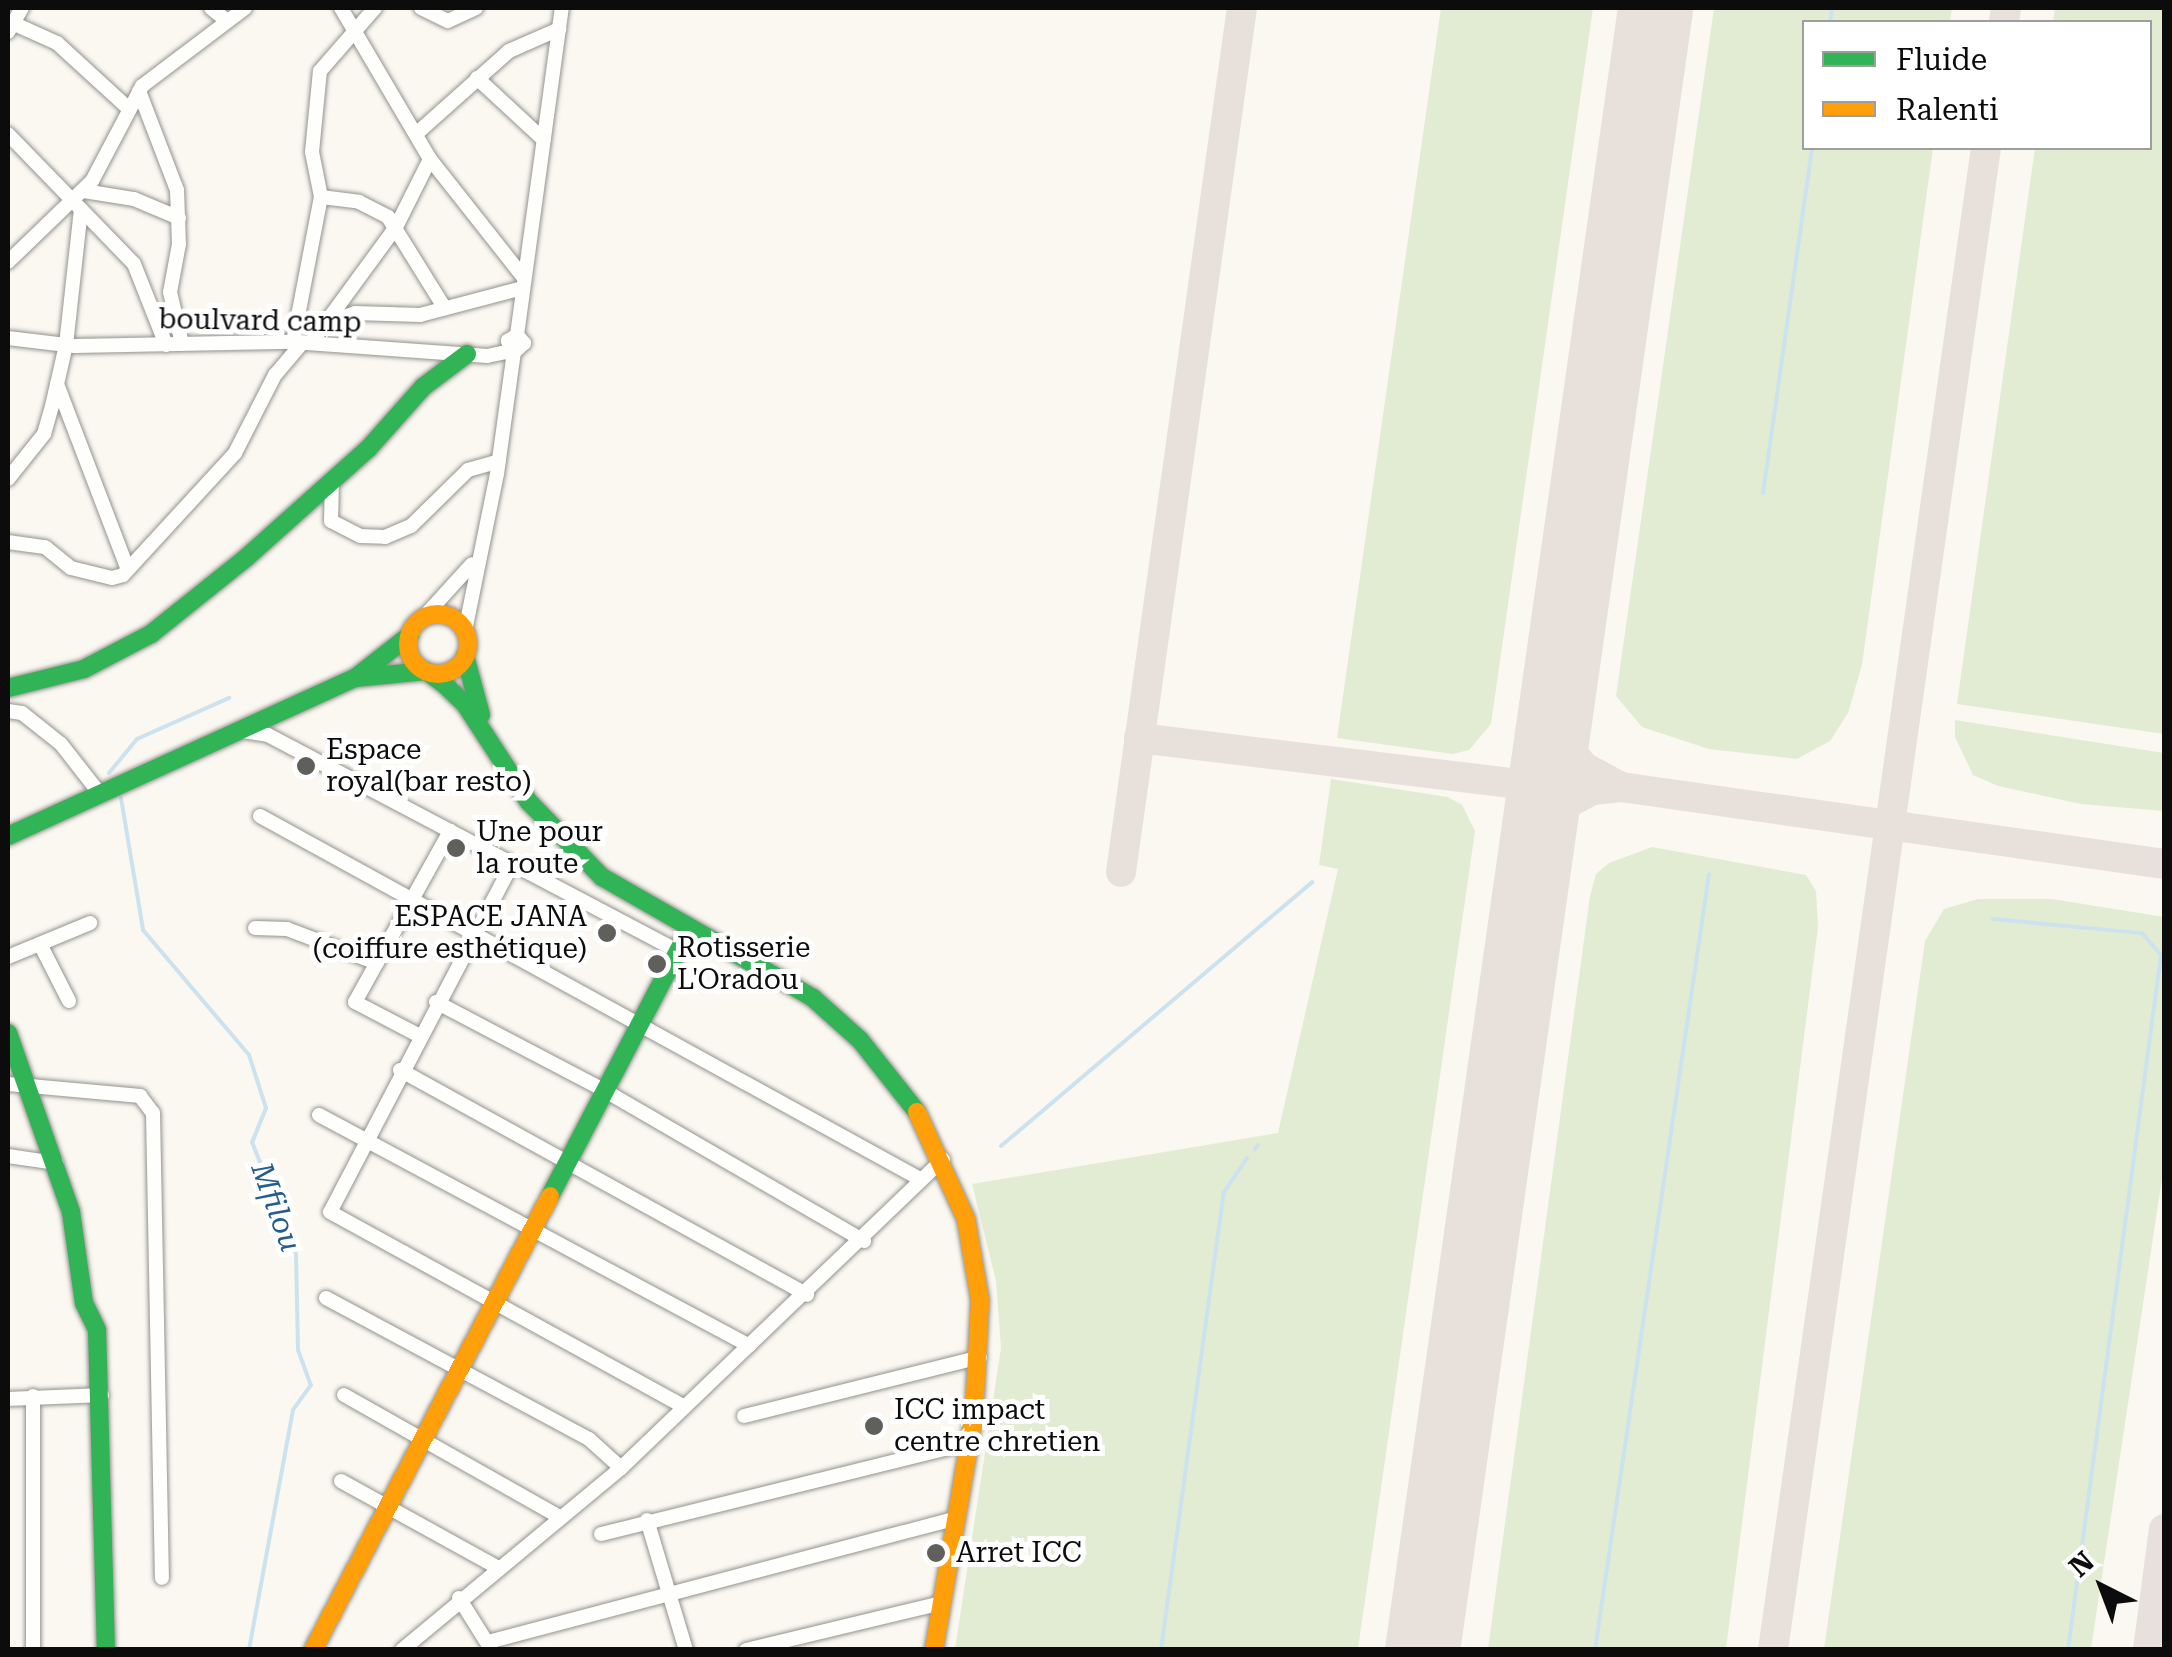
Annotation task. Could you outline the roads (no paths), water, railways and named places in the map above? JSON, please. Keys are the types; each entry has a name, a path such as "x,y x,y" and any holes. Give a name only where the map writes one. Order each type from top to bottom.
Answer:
{"main road":[{"path":"8,688 84,669 138,644 332,480 423,387 468,354"},
{"path":"8,836 355,678 410,635 422,619 451,617 464,631 465,656 490,739"},
{"path":"410,635 412,660 465,704 561,839 602,877 688,932 763,967 836,1018 890,1073 943,1159 971,1238 980,1357 970,1443 934,1650"},
{"path":"355,678 453,670 465,656"},
{"path":"313,1650 490,1301 688,932"},
{"path":"8,1033 71,1212 84,1303 96,1330 102,1395 106,1650"}],"street":[{"path":"22,8 10,25 57,42 129,108"},
{"path":"211,8 227,21"},
{"path":"8,262 80,201 138,90 245,8"},
{"path":"340,8 430,159 524,283"},
{"path":"302,342 321,197 312,152 320,71 375,8"},
{"path":"421,8 448,22 476,8"},
{"path":"464,631 499,461 512,351 523,347 517,335 562,8"},
{"path":"416,134 519,44 559,29"},
{"path":"477,78 544,140"},
{"path":"138,90 173,171 179,218 170,292 182,344"},
{"path":"8,134 80,201 142,276 166,344"},
{"path":"8,542 45,547 71,568 112,578 127,567 226,465 275,376 302,342 328,322 396,227 430,159"},
{"path":"321,197 359,202 396,227 444,308"},
{"path":"80,201 134,199 179,218"},
{"path":"8,479 44,434 57,384 66,345 80,201"},
{"path":"328,322 355,314 420,314 524,283"},
{"name":"boulvard camp","path":"8,338 66,345 302,342 468,354 512,351"},
{"path":"57,384 127,567"},
{"path":"332,480 331,521 360,536 386,536 411,526 468,470 499,461"},
{"path":"422,619 452,593 481,551"},
{"path":"8,711 22,713 61,744 100,794"},
{"path":"242,731 268,734 677,951"},
{"path":"260,816 920,1179"},
{"path":"418,1036 355,1002 450,831"},
{"path":"511,866 400,1070 331,1215 684,1408"},
{"path":"8,957 90,923"},
{"path":"254,928 287,929 377,963"},
{"path":"40,944 69,1000"},
{"path":"436,1002 602,1089 864,1241"},
{"path":"400,1070 808,1295"},
{"path":"8,1084 140,1096 153,1114 162,1578"},
{"path":"319,1115 749,1346"},
{"path":"8,1156 56,1163"},
{"path":"402,1650 458,1598 622,1468 808,1295 943,1159"},
{"path":"326,1298 590,1439 622,1468"},
{"path":"744,1416 980,1357"},
{"path":"8,1399 102,1395"},
{"path":"344,1395 560,1517"},
{"path":"33,1396 34,1650"},
{"path":"601,1534 970,1443"},
{"path":"342,1481 498,1567"},
{"path":"458,1598 490,1646 671,1590 956,1518"},
{"path":"648,1520 686,1650"},
{"path":"746,1650 942,1603"}],"waterway":[{"path":"1830,20 1832,8"},
{"path":"1763,493 1812,150"},
{"name":"Mfilou","path":"109,773 137,739 229,698"},
{"name":"Mfilou","path":"121,798 143,930 249,1055 266,1108 252,1142 296,1254 298,1350 311,1385 293,1410 249,1650"},
{"path":"1595,1650 1709,874"},
{"path":"1001,1146 1312,882"},
{"path":"1993,919 2142,933 2161,955 2068,1650"},
{"path":"1255,1149 1258,1145"},
{"path":"1161,1650 1224,1192 1247,1158"}],"place":[{"name":"Espace royal(bar resto)","path":"306,766"},
{"name":"Une pour la route","path":"456,848"},
{"name":"ESPACE JANA (coiffure esthétique)","path":"607,933"},
{"name":"Rotisserie L'Oradou","path":"657,964"},
{"name":"ICC impact centre chretien","path":"874,1426"},
{"name":"Arret ICC","path":"936,1553"}]}
